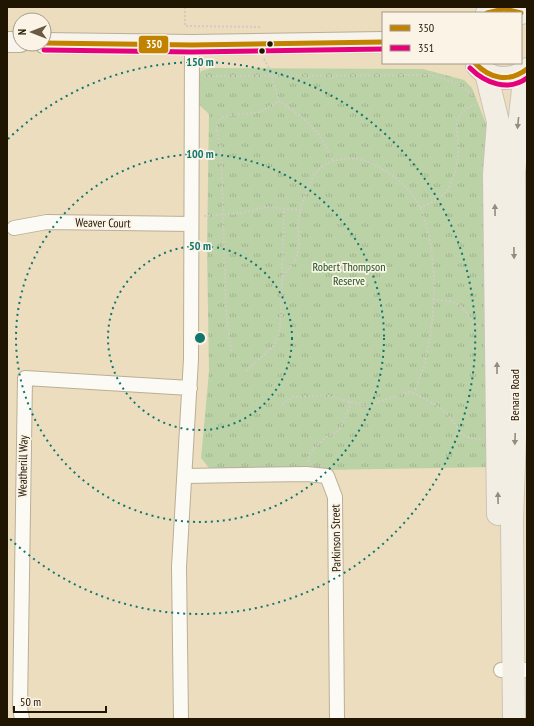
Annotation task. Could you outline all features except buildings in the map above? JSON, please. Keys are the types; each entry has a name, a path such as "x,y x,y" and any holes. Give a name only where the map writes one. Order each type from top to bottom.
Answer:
{"main road":[{"path":"490,12 497,9 508,9 518,12"},
{"path":"52,43 192,45 382,42"},
{"path":"480,68 495,77 506,78 516,76 526,70"},
{"name":"Benara Road","path":"480,68 498,122 494,174 497,437 514,670 501,719"},
{"name":"Benara Road","path":"514,719 512,521 516,375 514,172 526,70"}],"street":[{"path":"181,719 180,567 190,388 192,45"},
{"name":"Weaver Court","path":"14,228 47,222 191,224"},
{"name":"Weatherill Way","path":"22,719 20,702 25,378 190,388"},
{"name":"Parkinson Street","path":"186,476 308,474 327,476 335,497 337,719"}],"path":[{"path":"185,7 185,26 261,26"},
{"path":"269,68 279,101 303,118 319,134 333,160"},
{"path":"191,76 429,75 448,79 463,86 473,96 476,104 464,109 459,115 457,125 458,157 448,189 437,199 420,208"},
{"path":"231,351 226,309 222,215 222,150 217,129 218,121 220,118 228,114 257,113 279,101"},
{"path":"282,278 290,269 297,255 300,210 308,188 318,170 333,160 351,159 368,162 389,172 406,188 420,208 428,238 434,276 433,321 426,357 414,393"},
{"path":"191,224 206,215 222,215 266,207 300,210"},
{"path":"246,371 274,346 280,331 284,208"},
{"path":"433,299 452,301 463,307 475,326 481,325"},
{"path":"282,404 293,397 325,395 366,406 409,392 414,393 444,410 460,432 468,438 497,437"},
{"path":"308,474 309,454 326,437 338,431 345,419 350,402"}],"green space":[{"name":"Robert Thompson Reserve","path":"211,68 423,69 464,80 472,88 486,124 489,152 493,467 212,472 201,458 209,372 207,249 209,114 197,103 197,81 201,71"}],"transit line":[{"name":"350","path":"491,12 504,9 517,12"},
{"name":"350","path":"52,43 192,45 382,42"},
{"name":"351","path":"52,50 192,52 382,49"},
{"name":"350","path":"476,64 487,73 500,77 513,76 527,69"},
{"name":"351","path":"470,68 483,78 497,84 512,84 527,78"}]}
